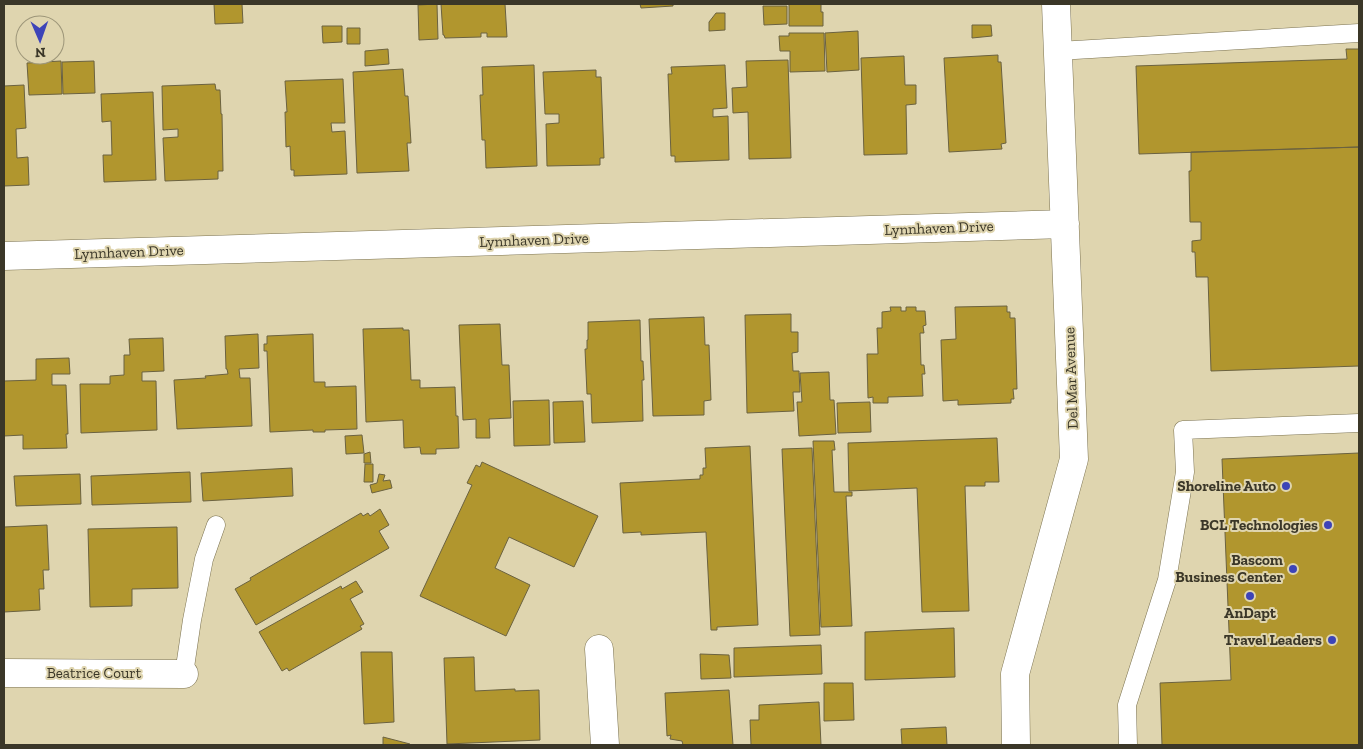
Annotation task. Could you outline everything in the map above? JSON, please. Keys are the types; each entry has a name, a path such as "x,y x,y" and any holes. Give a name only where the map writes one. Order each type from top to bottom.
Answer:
{"street":[{"name":"Del Mar Avenue","path":"1016,745 1015,674 1074,459 1056,4"},
{"name":"Lynnhaven Drive","path":"4,256 1065,224"},
{"path":"599,649 605,745"},
{"name":"Beatrice Court","path":"4,673 184,674"}],"lane":[{"path":"1058,51 1359,33"},
{"path":"1128,745 1127,705 1167,580 1185,472 1183,430 1359,423"},
{"path":"184,674 204,559 216,525"}],"building":[{"path":"214,4 242,4 243,23 215,24"},
{"path":"437,4 438,39 419,40 418,5"},
{"path":"441,4 505,4 507,37 487,37 487,33 481,33 481,37 445,38 443,35"},
{"path":"640,4 673,4 673,6 641,8"},
{"path":"789,4 821,4 823,26 789,26"},
{"path":"763,6 787,6 787,24 764,25"},
{"path":"716,13 725,13 725,30 709,31 709,22"},
{"path":"972,25 991,25 992,36 972,38"},
{"path":"322,26 342,26 342,42 323,43"},
{"path":"347,28 360,28 360,44 347,44"},
{"path":"858,31 859,70 827,72 825,33"},
{"path":"789,33 824,33 825,71 790,72 790,51 780,51 779,36 789,36"},
{"path":"388,49 389,64 365,66 365,51"},
{"path":"1346,49 1359,49 1359,147 1139,154 1136,66 1347,59"},
{"path":"998,55 998,62 1001,62 1006,143 1001,144 1002,149 949,152 944,58"},
{"path":"904,56 905,85 916,85 916,104 906,105 907,154 864,155 861,58"},
{"path":"788,60 791,158 749,159 748,112 733,113 732,88 747,87 746,61"},
{"path":"94,61 95,93 63,94 62,65 65,65 65,62"},
{"path":"27,65 61,65 62,94 29,95"},
{"path":"534,65 537,166 486,168 485,140 482,140 480,95 483,95 482,67"},
{"path":"725,65 727,108 713,109 713,117 728,116 729,160 675,162 675,156 671,156 668,74 672,74 671,67"},
{"path":"403,69 405,96 408,96 411,143 407,143 409,171 357,173 353,72"},
{"path":"596,70 596,77 601,77 604,158 600,158 600,165 547,166 546,124 559,123 559,114 545,114 543,72"},
{"path":"343,79 345,123 331,123 332,132 345,131 347,174 294,176 294,170 291,170 290,146 286,147 285,112 287,112 285,81"},
{"path":"215,84 216,90 220,90 223,171 218,171 218,179 165,181 163,138 178,137 178,129 163,130 162,86"},
{"path":"24,85 26,128 16,129 17,158 28,157 29,185 4,186 4,86"},
{"path":"153,92 156,180 104,182 103,155 112,155 111,121 102,122 101,94"},
{"path":"1359,147 1359,366 1211,371 1208,277 1196,277 1195,252 1192,252 1192,241 1201,240 1201,222 1190,222 1189,171 1191,171 1191,152"},
{"path":"1007,306 1010,318 1015,318 1017,389 1013,389 1014,399 1011,399 1011,403 958,405 958,400 943,401 941,340 956,339 955,307"},
{"path":"890,307 901,307 901,311 906,311 906,307 916,307 916,311 925,311 926,325 923,326 924,333 920,333 921,365 924,365 925,374 922,374 923,396 888,397 888,403 873,403 873,397 868,398 867,354 878,354 877,328 882,328 882,312 891,311"},
{"path":"791,314 791,332 798,332 798,352 792,353 793,371 799,371 800,392 793,392 794,411 747,413 745,315"},
{"path":"704,317 705,345 709,345 711,400 704,401 704,415 653,416 649,319"},
{"path":"640,320 641,361 643,361 644,380 642,380 643,421 592,423 591,394 587,394 585,349 587,349 588,340 588,322"},
{"path":"500,324 502,365 509,365 511,418 489,419 490,438 476,438 476,419 463,420 459,325"},
{"path":"403,328 403,330 409,330 411,380 420,380 420,388 455,387 459,448 436,449 436,454 421,454 420,447 404,448 403,420 366,422 363,329"},
{"path":"258,334 259,368 239,369 240,378 250,378 252,426 177,429 174,380 206,378 205,376 228,374 226,369 225,336"},
{"path":"313,334 314,382 325,382 325,387 356,386 357,429 325,430 325,432 313,432 313,430 270,432 267,351 264,351 264,344 267,344 267,336"},
{"path":"163,338 164,371 142,372 142,381 156,381 157,430 81,433 80,384 110,384 110,376 124,375 124,355 130,355 129,339"},
{"path":"69,358 70,374 52,374 52,385 66,385 67,448 23,449 23,435 4,436 4,381 36,380 36,359"},
{"path":"829,372 830,400 834,400 836,434 799,436 797,402 802,402 800,373"},
{"path":"549,400 550,445 514,446 513,401"},
{"path":"583,401 585,442 554,443 553,402"},
{"path":"870,402 871,432 838,433 837,403"},
{"path":"362,435 364,453 346,454 345,436"},
{"path":"997,438 999,482 985,482 985,486 965,486 969,611 922,612 917,488 849,491 848,443"},
{"path":"813,441 834,441 835,450 832,450 834,492 852,492 852,496 846,496 852,626 821,627"},
{"path":"750,446 758,625 717,627 717,630 711,630 706,532 641,535 641,532 623,533 620,483 700,479 700,475 703,475 703,468 706,468 705,448"},
{"path":"812,448 820,635 790,636 782,449"},
{"path":"370,452 371,463 364,463 364,454"},
{"name":"Bascom Business Center","path":"1359,453 1359,745 1162,745 1160,683 1231,680 1222,459"},
{"path":"482,462 598,516 574,567 509,537 495,568 530,585 506,636 420,596 472,485 467,483 476,465 480,467"},
{"path":"365,464 373,464 373,482 364,482"},
{"path":"292,468 293,496 203,501 201,473"},
{"path":"190,472 191,502 92,505 91,476"},
{"path":"80,474 81,504 16,506 14,476"},
{"path":"379,474 385,475 383,481 390,480 392,488 372,493 370,485 377,483"},
{"path":"380,509 389,525 379,531 389,548 256,625 235,589 251,580 250,578 361,513 363,516 368,513 370,516"},
{"path":"47,525 49,570 43,570 44,589 39,589 40,610 4,612 4,527"},
{"path":"177,527 178,588 132,589 132,606 90,607 88,529"},
{"path":"356,581 363,592 350,599 364,624 360,626 362,629 289,671 287,668 282,671 259,632 341,586 342,589"},
{"path":"954,628 955,677 865,680 865,632"},
{"path":"821,645 822,674 734,677 734,648"},
{"path":"361,652 392,652 394,722 364,724"},
{"path":"700,654 729,655 731,678 701,679"},
{"path":"474,657 475,691 539,690 540,740 447,744 444,658"},
{"path":"824,683 853,683 854,720 824,721"},
{"path":"729,690 733,745 683,745 682,741 670,739 671,735 667,736 665,693"},
{"path":"819,702 821,745 751,745 750,720 759,720 759,705"},
{"path":"946,727 947,745 902,745 901,729"},
{"path":"383,737 410,744 410,745 383,745"}],"place":[{"name":"Shoreline Auto","path":"1286,486"},
{"name":"BCL Technologies","path":"1328,525"},
{"name":"Bascom Business Center","path":"1293,569"},
{"name":"AnDapt","path":"1250,596"},
{"name":"Travel Leaders","path":"1332,640"}]}
